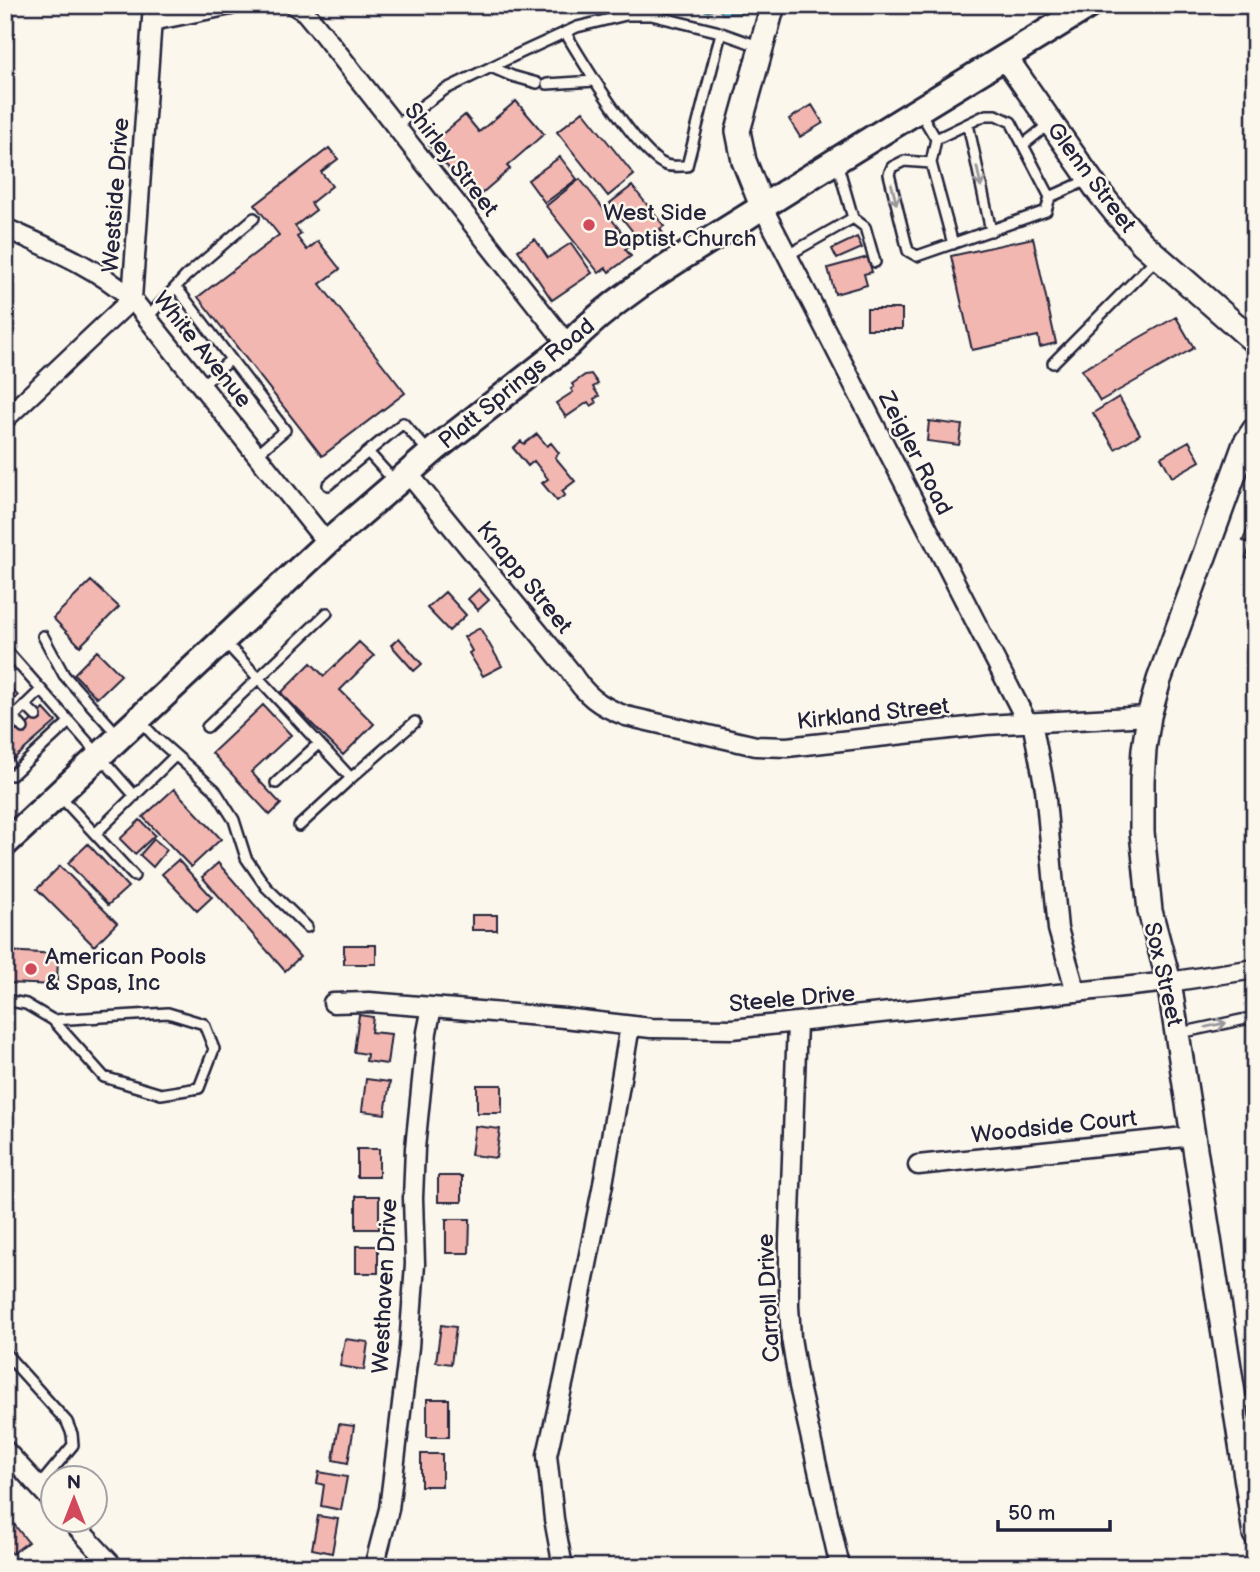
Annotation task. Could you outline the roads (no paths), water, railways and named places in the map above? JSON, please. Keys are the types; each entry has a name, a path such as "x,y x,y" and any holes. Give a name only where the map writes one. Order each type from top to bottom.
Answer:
{"main road":[{"name":"Platt Springs Road","path":"7,839 327,543 430,453 568,345 586,326 623,297 762,206 1090,5"}],"street":[{"path":"153,13 231,5"},
{"name":"Shirley Street","path":"294,5 310,18 568,345"},
{"path":"762,206 744,161 738,131 773,5"},
{"name":"Westside Drive","path":"5,419 132,299 153,13"},
{"name":"Glenn Street","path":"1005,57 1090,179 1142,243 1255,341"},
{"name":"Zeigler Road","path":"762,206 1029,722 1045,789 1058,929 1076,992"},
{"name":"White Avenue","path":"5,228 85,265 113,282 132,299 327,543"},
{"name":"Sox Street","path":"1255,429 1240,457 1159,680 1149,716 1142,781 1142,832 1150,911 1169,982 1194,1136 1244,1402 1244,1445 1255,1534"},
{"name":"Knapp Street","path":"402,478 570,671 579,685 607,709"},
{"name":"Kirkland Street","path":"607,709 659,725 772,747 986,725 1149,716"},
{"name":"Steele Drive","path":"332,1003 369,1002 432,1006 651,1028 732,1029 1169,982 1255,969"},
{"name":"Westhaven Drive","path":"374,1567 389,1509 409,1348 415,1264 415,1148 432,1006"},
{"name":"Carroll Drive","path":"797,1023 789,1241 790,1327 799,1386 840,1567"},
{"path":"563,1567 554,1519 547,1455 603,1184 629,1026"},
{"name":"Woodside Court","path":"918,1165 1194,1136"},
{"path":"5,1450 38,1486"},
{"path":"83,1534 114,1567"}],"lane":[{"path":"396,126 444,90 491,67 577,27 626,15 651,15 721,33 761,47"},
{"path":"565,32 595,81 646,151 665,165 687,166 721,33"},
{"path":"491,67 542,84 595,81"},
{"path":"919,110 936,139 931,163 953,244"},
{"path":"931,163 904,161 892,167 889,174 908,251 917,256 1046,211 1050,197 1011,122 996,115 986,115 936,139"},
{"path":"1023,145 1051,123"},
{"path":"968,124 991,231"},
{"path":"837,161 853,218 865,227 875,262"},
{"path":"1050,197 1090,179"},
{"path":"147,318 186,276 254,218"},
{"path":"788,255 853,218"},
{"path":"1053,363 1158,257"},
{"path":"176,287 285,430 256,455"},
{"path":"201,386 231,359"},
{"path":"328,485 403,423 430,453"},
{"path":"368,452 402,478"},
{"path":"206,727 327,613"},
{"path":"43,636 64,675 120,736"},
{"path":"223,640 351,778"},
{"path":"5,653 7,651 135,796"},
{"path":"23,728 12,718 41,690"},
{"path":"25,705 36,716"},
{"path":"138,719 215,790 234,820 246,858 266,887 307,928"},
{"path":"5,774 12,775 25,756 51,733 69,722"},
{"path":"299,826 415,722"},
{"path":"276,783 318,744"},
{"path":"95,834 175,755"},
{"path":"58,794 134,876"},
{"path":"5,1000 26,1004 53,1020 103,1077 161,1094 199,1087 214,1049 204,1024 168,1013 53,1020"},
{"path":"1178,1033 1255,1017"},
{"path":"5,1353 67,1422 73,1445 57,1464"}],"water":[{"path":"694,5 751,5 744,13 722,14 720,10 708,12"}],"place":[{"name":"West Side Baptist Church","path":"589,225"},
{"name":"American Pools & Spas, Inc","path":"31,969"}]}
